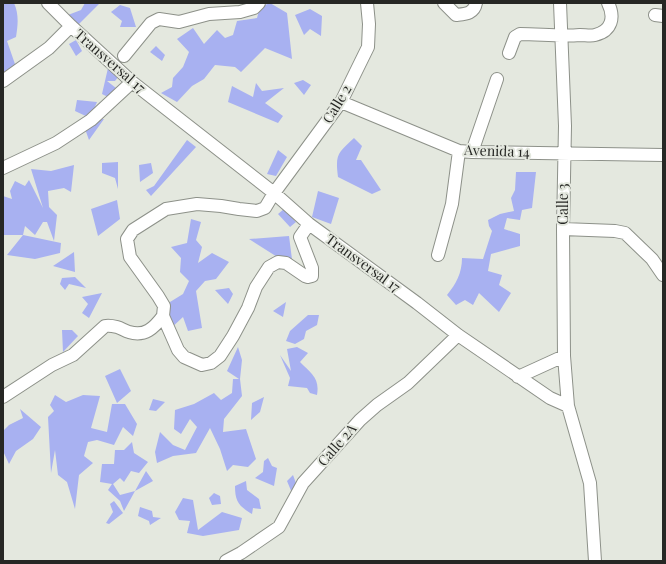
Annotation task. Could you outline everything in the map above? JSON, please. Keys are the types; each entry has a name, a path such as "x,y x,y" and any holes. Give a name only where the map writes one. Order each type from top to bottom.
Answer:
{"street":[{"path":"124,56 151,23 159,18 179,22 209,14 240,12 254,8 259,3"},
{"name":"Calle 2","path":"309,224 300,237 312,268 312,276 305,276 286,263 278,262 269,267 256,287 248,308 233,336 220,356 211,363 202,365 184,357 178,350 163,316 164,306 130,257 127,239 133,230 166,209 197,204 221,206 239,210 257,211 265,208 274,193 341,102 368,47 369,24 367,3"},
{"path":"444,3 456,15 467,14 476,7 476,3"},
{"name":"Calle 3","path":"560,3 564,126 564,356 568,406"},
{"path":"509,53 515,37 520,34 562,36 596,35 604,30 612,20 613,15 608,3"},
{"name":"Transversal 17","path":"54,4 71,26 132,82 274,193 309,224 458,335 550,398 568,406"},
{"path":"3,81 49,48 71,26"},
{"path":"438,255 466,152 498,79"},
{"path":"3,168 56,143 85,124 132,82"},
{"name":"Avenida 14","path":"341,102 466,152 663,155"},
{"path":"563,229 616,231 625,233 652,259 663,275"},
{"path":"3,398 52,364 73,355 105,326 108,325 137,334 147,332 155,326 163,316"},
{"name":"Calle 2A","path":"226,561 241,553 279,527 303,483 360,420 377,405 408,384 458,335"},
{"path":"518,377 564,356"},
{"path":"568,406 590,483 595,561"}],"shaded area":[{"path":"3,3 14,3 18,20 16,37 7,41 16,67 3,76"},
{"path":"85,3 100,3 78,25 68,15 81,10"},
{"path":"270,3 287,13 292,59 265,48 241,72 235,67 215,65 204,79 192,86 177,102 161,93 172,87 173,78 183,67 189,52 177,39 193,28 204,44 217,30 225,38 233,35 237,21 257,18 260,7"},
{"path":"120,5 130,8 136,27 120,27 122,21 111,12"},
{"path":"310,9 322,16 321,36 310,29 304,35 295,15"},
{"path":"76,40 82,51 76,56 69,44"},
{"path":"156,46 165,55 162,61 150,52"},
{"path":"108,68 119,76 115,81 107,81 116,88 108,97 102,94"},
{"path":"303,80 311,85 304,95 294,83"},
{"path":"256,83 262,91 284,88 265,103 283,116 278,123 228,102 232,86 253,97"},
{"path":"77,100 97,102 90,118 75,111"},
{"path":"104,119 89,140 84,126 92,120"},
{"path":"354,138 362,146 356,160 361,160 381,190 372,194 338,177 337,163 339,154"},
{"path":"187,140 196,147 151,196 146,190 154,186"},
{"path":"278,150 287,157 276,176 267,174"},
{"path":"118,162 118,189 115,178 102,173 102,163"},
{"path":"151,163 153,173 140,182 139,165"},
{"path":"74,165 71,192 64,188 48,191 49,207 57,215 54,241 47,222 43,222 35,235 25,226 23,235 3,235 3,196 12,199 10,191 15,181 25,186 29,180 43,208 31,169 51,171"},
{"path":"516,172 536,172 532,208 522,210 520,220 507,218 504,229 520,234 520,246 491,254 488,271 502,275 499,285 511,293 499,312 479,293 473,305 465,300 456,305 447,295 458,278 462,258 483,259 492,231 488,220 500,214 514,211 511,198 515,190"},
{"path":"318,191 339,198 331,224 312,217"},
{"path":"117,200 120,219 98,236 91,209"},
{"path":"284,209 296,222 290,227 278,214"},
{"path":"191,219 201,222 196,240 202,247 198,263 212,253 229,262 216,279 205,281 196,291 202,328 188,331 183,317 169,330 170,302 183,294 189,281 180,272 181,258 171,247 187,243"},
{"path":"23,235 61,243 60,253 35,259 7,255"},
{"path":"289,236 293,267 249,239"},
{"path":"74,252 75,272 53,266"},
{"path":"75,277 86,288 69,284 65,290 60,284 62,278"},
{"path":"229,288 233,294 228,304 215,290"},
{"path":"102,293 89,318 82,313 88,304 82,297"},
{"path":"286,302 283,317 273,311"},
{"path":"308,315 319,315 317,325 306,331 304,339 295,344 286,341 290,331"},
{"path":"62,330 72,330 78,336 63,352"},
{"path":"238,347 242,360 240,379 242,396 224,419 223,432 246,429 256,459 248,467 233,465 227,471 220,449 210,428 196,453 173,456 157,463 155,452 160,432 173,445 185,450 197,427 190,419 181,434 174,429 175,410 194,404 214,393 221,400 232,393 233,379 239,379 227,371"},
{"path":"297,347 308,353 300,362 314,376 318,389 317,395 310,393 307,388 288,386 290,378 280,355 291,371 287,349"},
{"path":"120,369 131,391 117,403 105,376"},
{"path":"55,395 66,402 83,395 100,396 91,428 107,432 112,404 125,404 137,424 133,436 123,427 114,445 97,440 88,442 84,456 93,463 79,475 75,509 67,482 58,475 55,450 51,473 48,417 54,411 50,405"},
{"path":"264,397 260,412 251,420 252,403"},
{"path":"153,399 165,402 156,411 149,410"},
{"path":"20,409 41,427 33,439 16,451 9,464 3,451 3,431 9,425 23,418"},
{"path":"132,442 134,453 148,462 139,473 131,471 124,482 120,478 113,484 120,495 135,491 124,511 120,501 108,490 112,484 100,482 102,464 114,464 115,450 124,450"},
{"path":"268,458 272,466 277,468 274,486 255,478 263,472 264,461"},
{"path":"146,471 153,481 135,491"},
{"path":"293,475 297,486 292,493 287,481"},
{"path":"246,481 247,490 259,499 261,509 253,508 252,514 241,506 236,496 235,486"},
{"path":"214,493 220,496 221,504 212,505 209,498"},
{"path":"183,498 193,500 198,530 222,512 242,518 239,530 203,536 187,533 190,521 179,520 175,512"},
{"path":"114,501 123,513 109,524 106,523 113,512 110,504"},
{"path":"140,507 152,511 153,517 161,518 150,525 149,521 138,516"}]}
